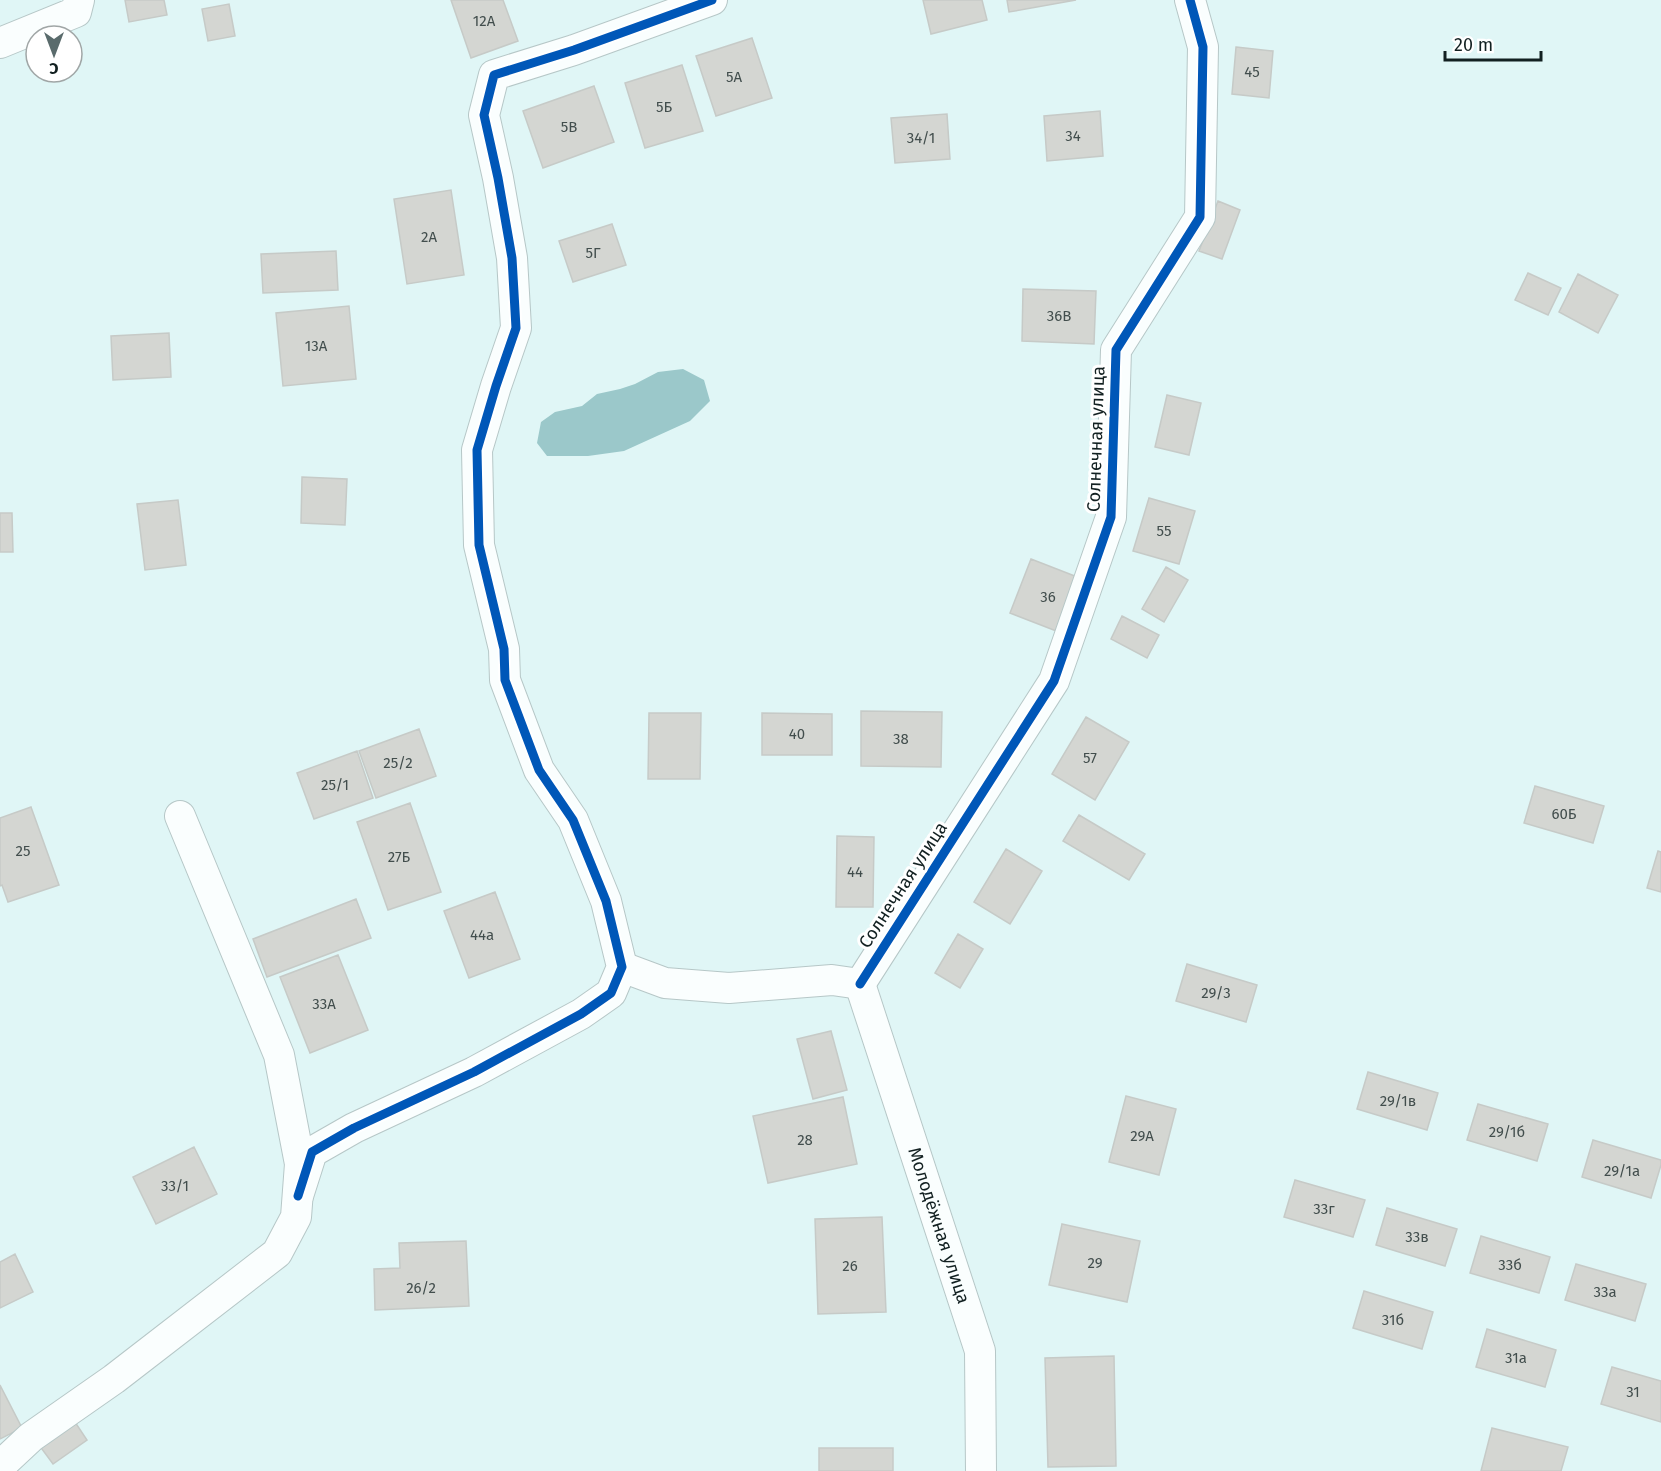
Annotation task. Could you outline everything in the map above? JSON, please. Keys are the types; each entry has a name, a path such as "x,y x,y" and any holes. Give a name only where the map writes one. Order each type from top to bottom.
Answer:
{"street":[{"path":"0,43 76,12 79,0"},
{"path":"298,1196 312,1152 354,1128 474,1072 581,1014 611,993 622,967 606,901 573,820 539,770 505,680 504,649 479,545 477,450 516,328 512,258 484,115 494,75 574,50 712,0"},
{"name":"Солнечная улица","path":"860,984 1054,681 1111,517 1116,350 1200,217 1203,47 1190,0"},
{"path":"1199,31 1200,0"},
{"path":"0,1466 31,1437 114,1378 277,1253 296,1217 300,1164 279,1055 180,816"},
{"path":"622,967 665,983 729,988 832,980 860,984"},
{"name":"Молодёжная улица","path":"860,984 980,1351 981,1471"}],"water":[{"path":"683,369 704,380 710,401 690,421 624,451 588,456 547,456 537,443 541,422 555,412 582,406 597,394 635,384 658,372"}],"building":[{"path":"125,0 164,0 167,15 129,22"},
{"path":"451,0 503,0 518,41 471,58"},
{"path":"923,0 982,0 987,20 931,34"},
{"path":"1007,0 1076,0 1009,12"},
{"path":"229,4 235,36 208,41 202,9"},
{"path":"752,38 772,98 716,116 696,56"},
{"path":"1236,47 1273,51 1269,98 1232,94"},
{"path":"682,65 703,131 645,148 625,83"},
{"path":"594,86 614,142 543,168 523,111"},
{"path":"1100,111 1103,156 1047,161 1044,116"},
{"path":"947,114 950,159 895,163 891,118"},
{"path":"451,190 464,275 407,284 394,199"},
{"path":"1218,201 1240,210 1222,259 1199,251"},
{"path":"612,224 626,265 573,282 559,241"},
{"path":"336,251 338,290 263,293 261,254"},
{"path":"1528,273 1561,288 1548,315 1515,300"},
{"path":"1578,274 1618,295 1598,333 1559,312"},
{"path":"1023,289 1096,291 1094,344 1022,341"},
{"path":"349,306 356,379 283,386 276,313"},
{"path":"169,333 171,377 113,380 111,336"},
{"path":"1167,395 1201,403 1189,455 1155,447"},
{"path":"302,477 347,479 345,525 301,523"},
{"path":"1149,498 1195,511 1179,564 1133,551"},
{"path":"178,500 186,565 145,570 137,504"},
{"path":"0,513 12,513 13,552 0,552"},
{"path":"1031,559 1085,580 1064,634 1010,613"},
{"path":"1166,567 1188,580 1164,622 1142,609"},
{"path":"1122,616 1159,635 1147,658 1111,639"},
{"path":"861,711 942,712 941,767 861,766"},
{"path":"649,713 701,713 700,779 648,779"},
{"path":"762,713 832,714 832,755 762,755"},
{"path":"1086,717 1129,742 1095,800 1052,774"},
{"path":"419,729 436,776 376,798 359,751"},
{"path":"357,751 373,798 314,819 297,773"},
{"path":"1535,786 1604,806 1593,843 1524,823"},
{"path":"410,803 441,892 388,910 357,822"},
{"path":"31,807 59,885 8,902 2,885 0,886 0,818"},
{"path":"1079,815 1145,854 1129,880 1063,841"},
{"path":"837,836 874,837 873,907 836,907"},
{"path":"1006,849 1042,871 1010,924 974,902"},
{"path":"1658,851 1661,852 1661,892 1647,888"},
{"path":"495,892 520,959 469,978 444,911"},
{"path":"356,899 371,938 267,977 253,939"},
{"path":"958,934 983,949 960,988 935,973"},
{"path":"338,955 368,1030 310,1053 280,977"},
{"path":"1187,964 1257,985 1246,1022 1176,1001"},
{"path":"831,1031 847,1090 813,1099 797,1039"},
{"path":"1368,1072 1438,1093 1427,1130 1357,1109"},
{"path":"1126,1096 1176,1109 1159,1175 1109,1162"},
{"path":"843,1097 857,1164 768,1183 753,1116"},
{"path":"1478,1104 1548,1124 1537,1161 1467,1140"},
{"path":"1593,1140 1661,1160 1651,1198 1582,1177"},
{"path":"194,1147 217,1194 156,1224 133,1177"},
{"path":"1295,1180 1365,1200 1353,1237 1284,1217"},
{"path":"1387,1208 1457,1229 1445,1266 1376,1245"},
{"path":"882,1217 886,1312 818,1314 815,1219"},
{"path":"1062,1224 1140,1241 1127,1302 1049,1285"},
{"path":"1481,1236 1550,1257 1539,1293 1470,1273"},
{"path":"466,1241 469,1306 375,1310 374,1269 400,1268 399,1243"},
{"path":"15,1254 33,1292 0,1308 0,1262"},
{"path":"1576,1264 1646,1284 1635,1321 1565,1300"},
{"path":"1364,1291 1433,1312 1422,1349 1353,1328"},
{"path":"1487,1329 1556,1350 1545,1387 1476,1367"},
{"path":"1114,1356 1116,1466 1048,1467 1045,1358"},
{"path":"1612,1367 1661,1381 1661,1422 1601,1404"},
{"path":"0,1385 22,1428 0,1439"},
{"path":"71,1416 87,1440 53,1464 36,1441"},
{"path":"1492,1428 1568,1447 1561,1471 1481,1471"},
{"path":"819,1448 893,1448 893,1471 819,1471"}],"cycle path":[{"path":"298,1196 312,1152 354,1128 474,1072 581,1014 611,993 622,967 606,901 573,820 539,770 505,680 504,649 479,545 477,450 516,328 512,258 484,115 494,75 574,50 712,0"},
{"path":"860,984 1054,681 1111,517 1116,350 1200,217 1203,47 1190,0"}]}
